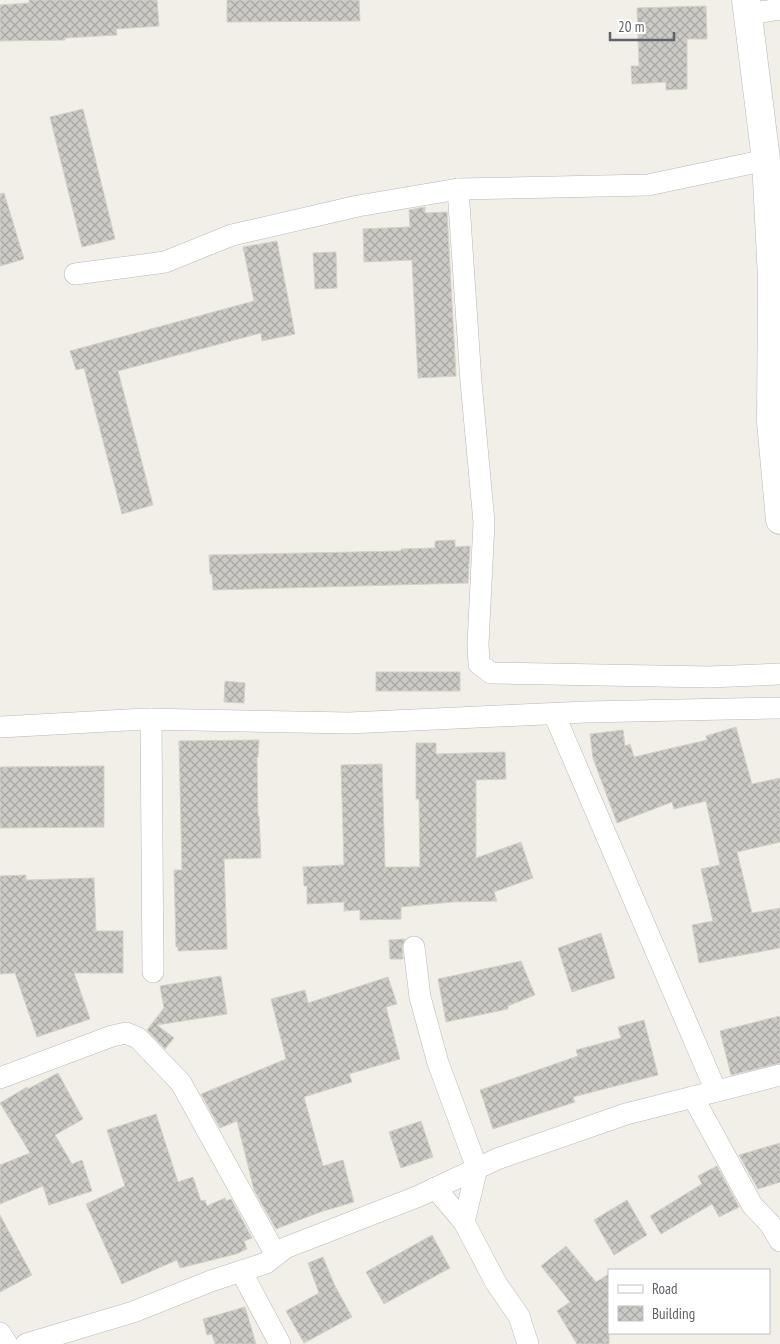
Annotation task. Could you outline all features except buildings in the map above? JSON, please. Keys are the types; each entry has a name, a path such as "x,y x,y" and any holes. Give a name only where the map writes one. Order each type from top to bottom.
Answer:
{"street":[{"path":"780,10 747,7 766,160 776,298 771,422 780,520"},
{"path":"75,274 164,262 232,235 358,206 458,189 648,185 766,160"},
{"path":"458,189 471,382 484,522 478,644 479,664 491,673 708,677 780,674"},
{"path":"0,727 152,719 349,723 554,714 780,708"},
{"path":"554,714 716,1091"},
{"path":"152,719 153,972"},
{"path":"414,947 420,997 438,1063 477,1168 464,1222"},
{"path":"0,1078 112,1036 126,1034 138,1038 181,1083 276,1255"},
{"path":"26,1344 133,1312 211,1281 266,1263 285,1248 418,1196 497,1159 626,1114 780,1075"},
{"path":"693,1097 752,1205 770,1224 780,1241"},
{"path":"435,1188 464,1222 496,1283 519,1316 528,1344"},
{"path":"241,1271 280,1344"},
{"path":"0,1333 7,1344"}]}
